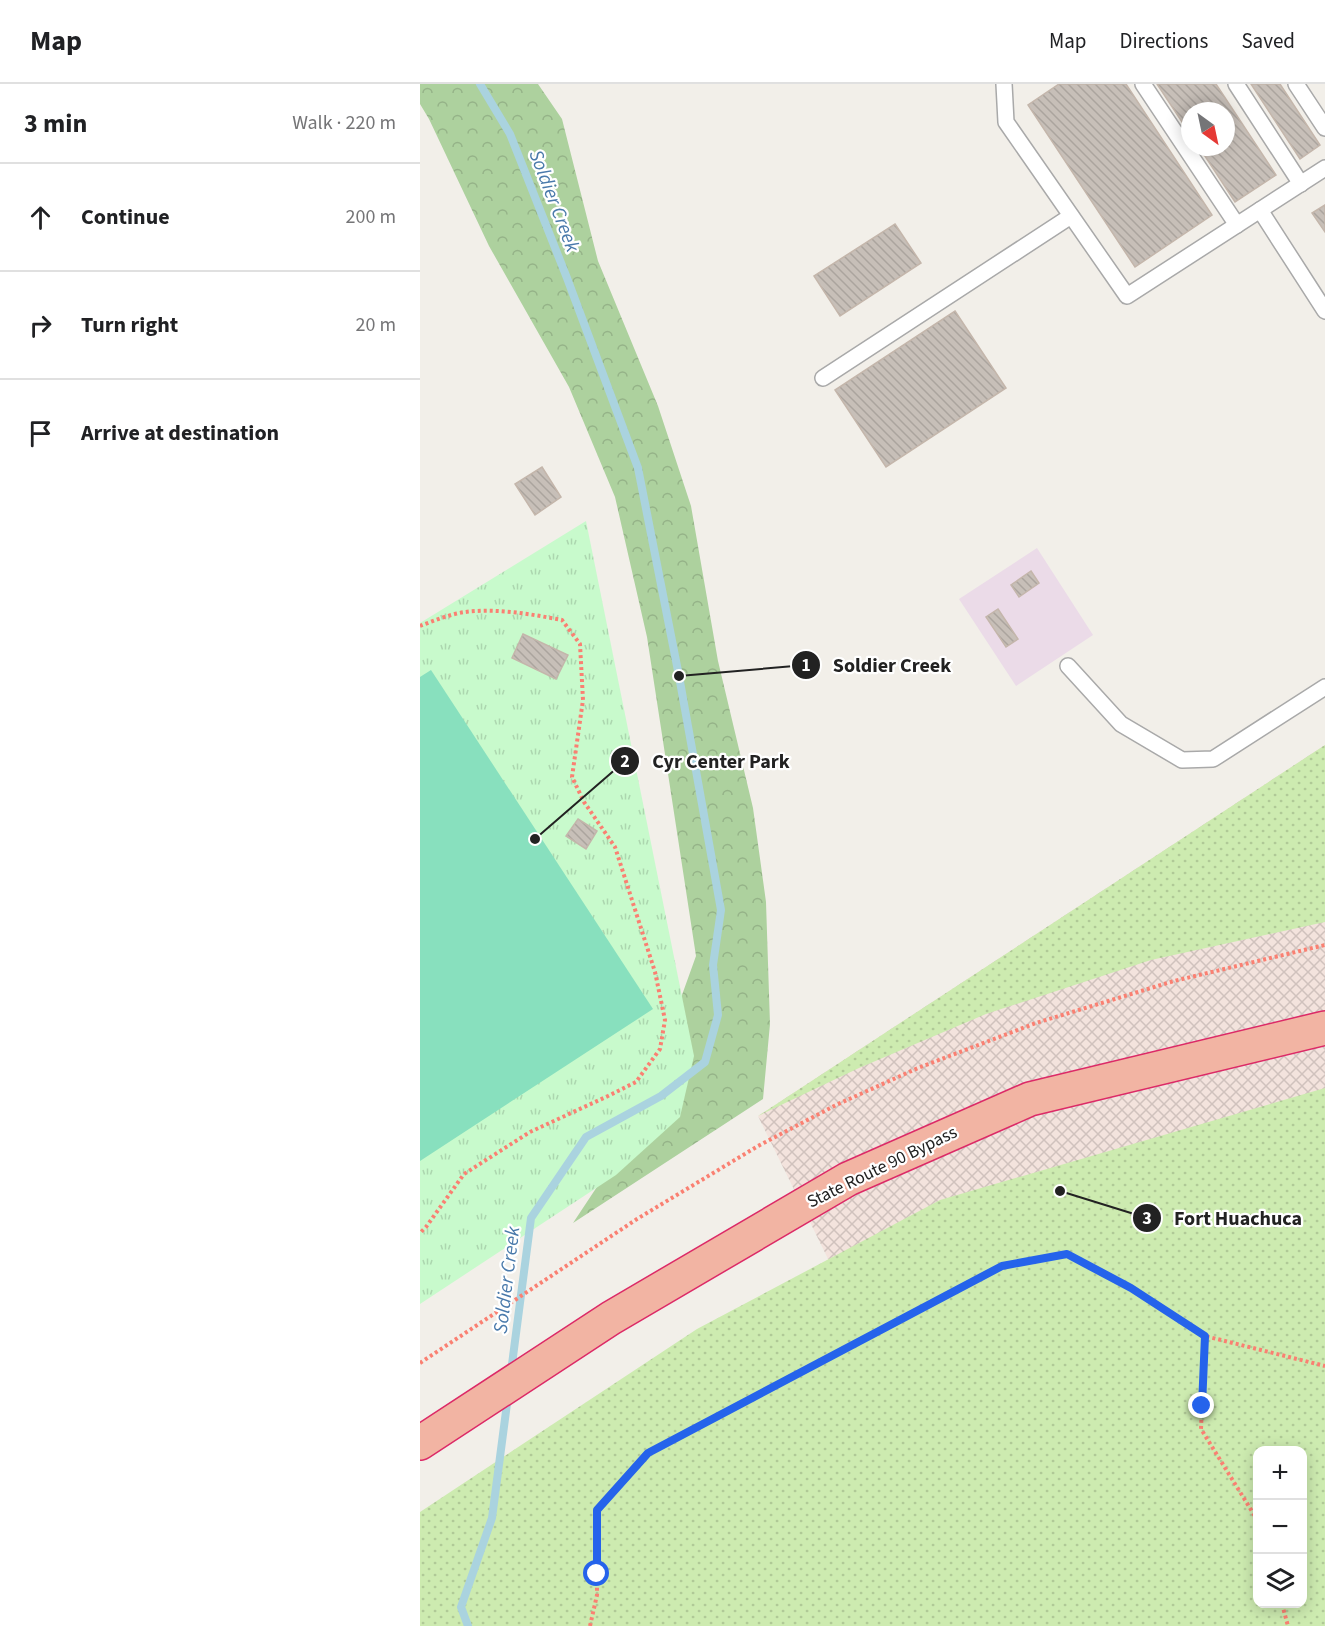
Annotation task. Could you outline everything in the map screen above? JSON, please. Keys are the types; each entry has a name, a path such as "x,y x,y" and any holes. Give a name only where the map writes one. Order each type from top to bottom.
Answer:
{"highway":[{"name":"State Route 90 Bypass","path":"422,1442 611,1317 849,1179 1030,1099 1325,1028"}],"lane":[{"path":"1004,84 1006,122 1127,296 1325,168"},
{"path":"1143,84 1237,225"},
{"path":"1236,84 1301,184"},
{"path":"1296,84 1325,128"},
{"path":"1260,210 1325,311"},
{"path":"823,378 1071,216"},
{"path":"1068,666 1121,724 1182,760 1213,759 1325,687"}],"path":[{"path":"420,626 463,612 500,611 528,614 562,620 580,644 583,700 572,777 584,802 615,847 655,972 665,1020 660,1049 636,1082 530,1131 464,1174 420,1233"},
{"path":"420,1363 638,1219 758,1146 836,1105 918,1068 1036,1023 1174,981 1325,945"},
{"path":"590,1626 597,1595 597,1510 648,1453 1002,1266 1067,1254 1131,1288 1205,1336 1325,1366"},
{"path":"1205,1336 1201,1429 1253,1514"},
{"path":"1283,1608 1288,1626"}],"shaded area":[{"path":"1037,548 1093,635 1016,686 959,599"},
{"path":"1325,745 1325,1626 420,1626 831,1265 758,1116"}],"green space":[{"path":"420,84 538,84 562,119 598,261 658,406 691,506 718,661 753,808 766,902 770,1024 763,1099 573,1223 632,1134 696,956 647,637 615,497 569,387 489,246 420,104"},
{"path":"586,521 694,1056 680,1117 616,1175 420,1304 420,623"},
{"path":"431,670 653,1009 420,1161 420,677"},
{"path":"1325,745 1325,922 1151,960 986,1014 859,1068 758,1116"},
{"path":"1325,1088 1325,1626 420,1626 420,1512 697,1329 940,1200"}],"building":[{"path":"1059,84 1126,84 1212,215 1135,267 1028,105"},
{"path":"1157,84 1216,84 1228,102 1181,102 1181,120"},
{"path":"1251,84 1280,84 1320,145 1300,159"},
{"path":"1235,113 1276,175 1235,202 1205,156 1235,156"},
{"path":"1325,205 1325,232 1312,213"},
{"path":"895,224 921,263 840,316 814,276"},
{"path":"955,311 1006,388 886,467 835,390"},
{"path":"542,467 561,497 535,515 515,484"},
{"path":"1031,571 1039,583 1019,597 1011,585"},
{"path":"998,609 1018,639 1006,647 986,617"},
{"path":"523,634 568,655 556,679 512,658"},
{"path":"578,819 597,831 586,849 566,836"}],"waterway":[{"name":"Soldier Creek","path":"480,84 510,134 638,468 679,676 721,910 713,965 718,1015 705,1062 661,1096 586,1137 531,1218 511,1372"},
{"name":"Soldier Creek","path":"468,1626 461,1607 492,1518 508,1396"}],"place":[{"name":"Soldier Creek","path":"679,676"},
{"name":"Cyr Center Park","path":"535,839"},
{"name":"Fort Huachuca","path":"1060,1191"}],"route":[{"path":"597,1574 597,1510 648,1453 1002,1266 1067,1254 1131,1288 1205,1336 1202,1406"}]}
